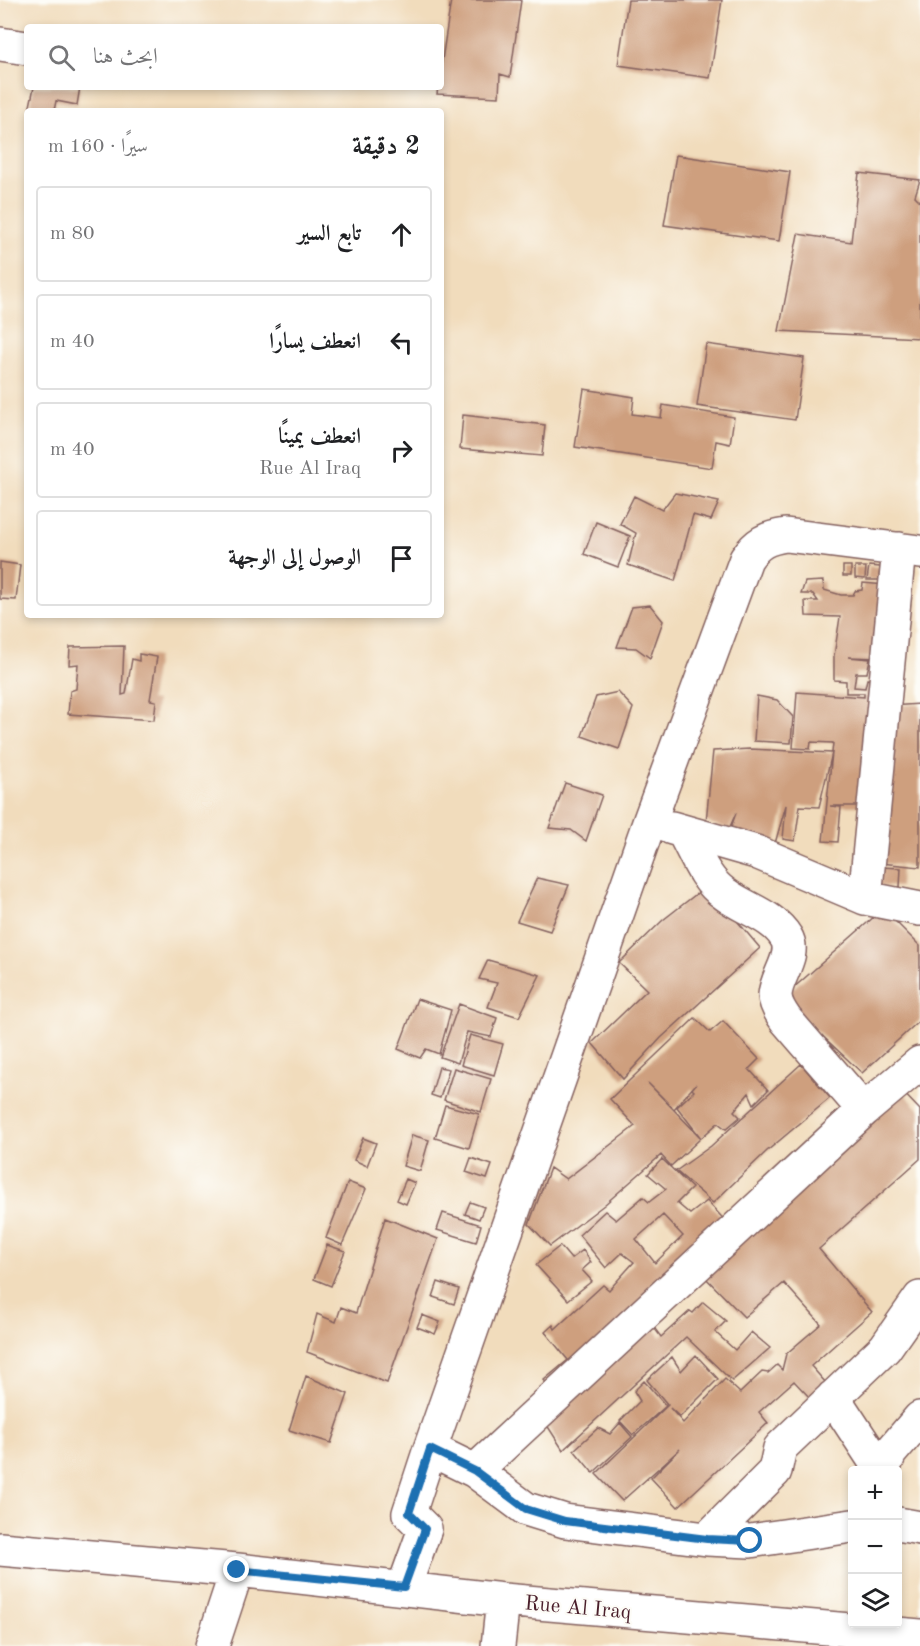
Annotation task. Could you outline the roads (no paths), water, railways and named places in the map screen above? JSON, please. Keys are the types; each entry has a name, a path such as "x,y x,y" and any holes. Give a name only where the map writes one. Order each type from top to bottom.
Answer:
{"street":[{"path":"0,44 24,48"},
{"path":"404,1587 425,1529 409,1513 430,1449 650,820 739,576 756,545 768,538 786,536 909,550 865,898"},
{"path":"650,820 684,833 756,852 865,898 920,909"},
{"path":"684,833 703,868 723,893 777,926 787,938 789,951 775,995 779,1008 786,1020 864,1110"},
{"path":"475,1471 864,1110 914,1079"},
{"path":"707,1539 775,1470 780,1448 885,1348 920,1298"},
{"path":"833,1397 879,1466"},
{"path":"884,1466 890,1453 920,1418"},
{"path":"430,1449 475,1471 526,1509 565,1521 707,1539 750,1541 848,1527"},
{"path":"902,1525 920,1528"},
{"name":"Rue Al Iraq","path":"0,1549 237,1570 404,1587 503,1600 848,1626"},
{"path":"212,1646 237,1570"},
{"path":"498,1646 503,1600"},
{"name":"Rue Al Iraq","path":"871,1628 920,1636"}]}
